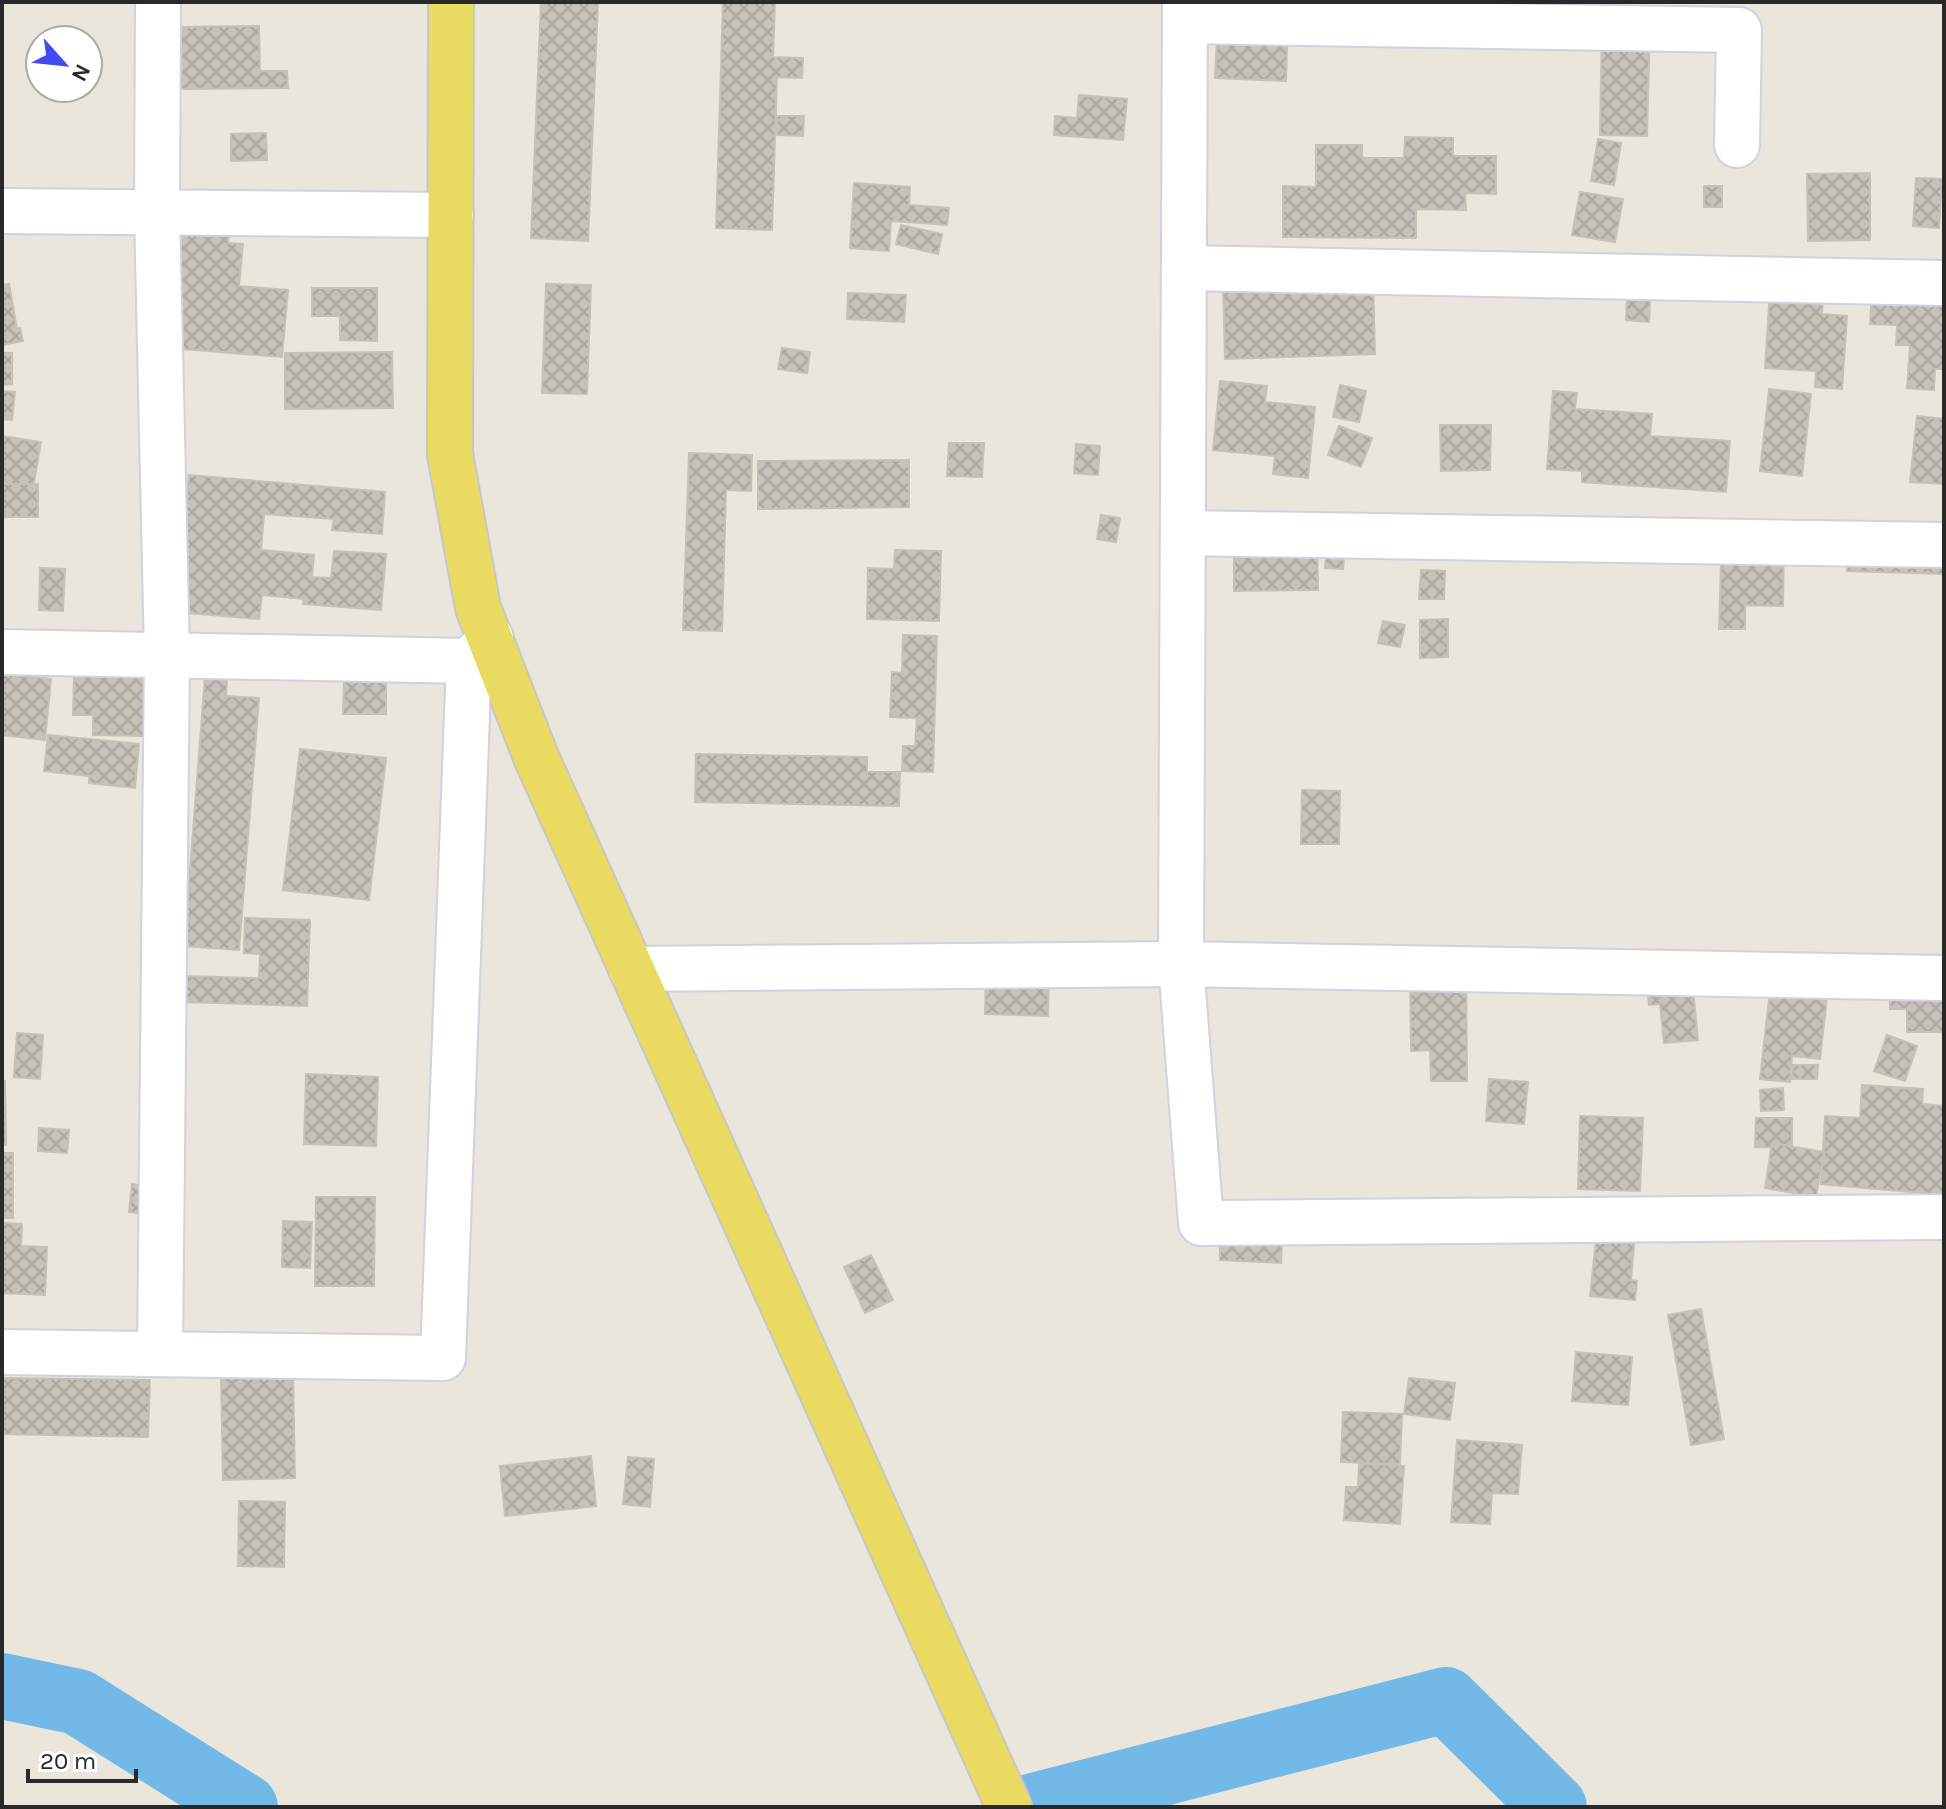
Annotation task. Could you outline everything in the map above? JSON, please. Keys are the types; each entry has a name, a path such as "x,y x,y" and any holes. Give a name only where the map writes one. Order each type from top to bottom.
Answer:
{"main road":[{"path":"451,2 450,454 478,608 480,650 536,757 1009,1807"}],"street":[{"path":"158,2 157,213 167,655 160,1354"},
{"path":"1737,145 1739,30 1185,11 1181,964 1201,1223 1944,1217"},
{"path":"2,211 451,215"},
{"path":"1184,268 1944,283"},
{"path":"1183,533 1944,545"},
{"path":"2,652 167,655 480,650 443,1358 2,1352"},
{"path":"631,969 1181,964 1943,978"}],"building":[{"path":"541,2 598,2 588,241 531,238"},
{"path":"723,2 775,2 773,57 803,58 802,78 777,77 772,230 716,228"},
{"path":"1218,18 1288,20 1286,81 1215,78"},
{"path":"1602,23 1650,24 1647,136 1600,135"},
{"path":"259,26 260,71 287,71 288,88 182,89 181,27"},
{"path":"1079,95 1127,99 1123,140 1054,135 1055,116 1077,118"},
{"path":"777,116 804,116 803,136 777,135"},
{"path":"266,133 267,160 231,161 231,134"},
{"path":"1405,137 1453,138 1453,156 1496,156 1496,194 1465,193 1466,210 1416,209 1416,238 1283,237 1283,186 1316,187 1316,145 1362,145 1362,158 1404,158"},
{"path":"1598,139 1621,143 1614,185 1591,181"},
{"path":"1870,173 1870,240 1808,241 1807,174"},
{"path":"1916,178 1942,179 1939,228 1913,226"},
{"path":"854,183 910,187 909,205 949,208 947,225 891,221 889,251 850,248"},
{"path":"1704,186 1722,186 1722,207 1704,207"},
{"path":"1580,192 1623,199 1615,242 1572,235"},
{"path":"183,215 231,219 228,243 243,244 239,286 288,290 282,357 172,348"},
{"path":"901,225 942,234 938,254 896,244"},
{"path":"1373,279 1375,354 1225,359 1223,284"},
{"path":"9,284 17,329 20,328 23,341 2,345 2,285"},
{"path":"546,284 591,285 587,394 542,393"},
{"path":"312,288 377,288 377,341 340,340 340,316 312,316"},
{"path":"1770,290 1823,294 1822,314 1847,316 1842,389 1815,387 1816,371 1765,368"},
{"path":"1872,290 1944,294 1944,369 1935,369 1934,390 1907,388 1910,345 1896,345 1897,325 1870,324"},
{"path":"848,293 906,295 904,322 847,319"},
{"path":"1627,300 1650,301 1649,322 1626,320"},
{"path":"782,348 810,352 807,373 778,369"},
{"path":"392,352 393,408 285,409 285,353"},
{"path":"2,353 12,353 12,384 2,385"},
{"path":"1220,381 1267,386 1265,402 1315,407 1308,478 1273,474 1275,456 1213,450"},
{"path":"1340,385 1366,391 1359,422 1333,417"},
{"path":"1769,389 1811,394 1802,476 1760,471"},
{"path":"2,391 15,392 12,420 2,419"},
{"path":"1553,391 1577,393 1575,409 1652,414 1650,436 1730,441 1726,492 1582,482 1582,471 1547,469"},
{"path":"1917,416 1944,419 1944,484 1910,482"},
{"path":"1440,425 1491,425 1490,470 1441,471"},
{"path":"1339,426 1372,438 1361,467 1328,455"},
{"path":"2,436 41,442 33,488 2,483"},
{"path":"949,443 984,443 982,477 947,476"},
{"path":"1076,444 1100,446 1098,475 1074,473"},
{"path":"689,453 752,455 751,491 726,490 722,631 683,630"},
{"path":"909,460 909,507 758,509 758,461"},
{"path":"189,475 385,492 382,534 332,530 334,519 264,514 261,550 314,555 312,577 331,578 334,551 386,554 381,610 303,604 304,599 262,595 259,619 176,612"},
{"path":"2,484 38,484 38,517 2,517"},
{"path":"1101,515 1120,518 1116,542 1097,539"},
{"path":"1329,525 1347,527 1343,569 1325,568"},
{"path":"1317,530 1318,590 1234,591 1234,531"},
{"path":"1722,532 1784,533 1783,606 1745,605 1745,629 1719,629"},
{"path":"1849,536 1944,538 1944,574 1847,571"},
{"path":"895,550 941,551 939,621 867,619 868,568 894,569"},
{"path":"40,568 65,569 63,611 39,610"},
{"path":"1421,570 1445,571 1444,599 1419,599"},
{"path":"1448,619 1448,657 1420,658 1420,620"},
{"path":"1383,621 1405,625 1400,647 1378,643"},
{"path":"903,635 937,636 933,772 902,771 903,746 915,746 917,718 890,717 892,672 902,673"},
{"path":"74,673 145,674 144,736 93,735 93,715 73,715"},
{"path":"2,674 51,679 45,740 2,735"},
{"path":"205,677 227,679 226,696 259,698 239,950 184,946"},
{"path":"344,679 386,680 386,714 343,714"},
{"path":"48,735 139,744 135,788 89,783 89,776 44,771"},
{"path":"300,749 386,758 369,900 283,890"},
{"path":"696,754 867,757 867,772 900,772 899,806 695,802"},
{"path":"1302,790 1340,791 1339,844 1301,844"},
{"path":"245,918 310,920 307,1006 185,1002 186,976 259,978 260,954 244,953"},
{"path":"986,964 1049,965 1048,1016 985,1014"},
{"path":"1773,964 1830,971 1820,1059 1792,1056 1790,1082 1760,1079"},
{"path":"1466,965 1467,1081 1431,1081 1430,1050 1411,1051 1410,966"},
{"path":"1692,978 1698,1040 1664,1043 1660,1004 1649,1005 1647,982"},
{"path":"1890,990 1944,991 1944,1032 1907,1032 1907,1009 1890,1009"},
{"path":"17,1033 43,1035 40,1079 14,1077"},
{"path":"1887,1035 1917,1046 1905,1081 1874,1071"},
{"path":"1793,1065 1818,1065 1817,1079 1792,1079"},
{"path":"306,1074 378,1077 376,1146 304,1144"},
{"path":"1489,1079 1528,1082 1524,1124 1486,1121"},
{"path":"2,1081 5,1081 6,1145 2,1145"},
{"path":"1862,1085 1923,1089 1922,1104 1944,1106 1944,1195 1821,1184 1825,1116 1860,1118"},
{"path":"1783,1088 1784,1110 1761,1111 1760,1090"},
{"path":"1580,1116 1643,1118 1640,1191 1578,1189"},
{"path":"1756,1118 1792,1118 1792,1148 1755,1147"},
{"path":"39,1128 69,1130 67,1153 38,1151"},
{"path":"1772,1143 1824,1152 1816,1197 1765,1188"},
{"path":"2,1153 13,1153 13,1218 2,1218"},
{"path":"132,1184 146,1186 143,1214 129,1212"},
{"path":"316,1197 375,1197 374,1286 315,1286"},
{"path":"283,1221 312,1222 310,1268 282,1267"},
{"path":"2,1223 22,1224 21,1246 47,1247 45,1295 2,1293"},
{"path":"1240,1236 1282,1238 1281,1263 1220,1260 1220,1244 1239,1245"},
{"path":"1596,1240 1634,1244 1631,1280 1637,1281 1635,1300 1590,1296"},
{"path":"871,1255 893,1300 865,1313 844,1267"},
{"path":"1701,1309 1724,1439 1691,1445 1668,1315"},
{"path":"1576,1352 1632,1357 1628,1405 1572,1401"},
{"path":"293,1375 295,1478 223,1480 221,1377"},
{"path":"2,1378 150,1380 148,1437 2,1434"},
{"path":"1409,1378 1455,1383 1450,1420 1404,1414"},
{"path":"1343,1412 1402,1414 1400,1464 1341,1462"},
{"path":"1457,1440 1522,1445 1518,1494 1492,1493 1490,1524 1451,1522"},
{"path":"591,1456 596,1506 505,1516 500,1466"},
{"path":"628,1457 654,1459 650,1507 623,1504"},
{"path":"1359,1463 1404,1466 1400,1524 1344,1520 1346,1487 1358,1487"},
{"path":"239,1501 285,1502 284,1567 238,1566"}],"waterway":[{"path":"2,1686 78,1702 245,1807"},
{"path":"1030,1807 1446,1700 1554,1807"}]}
